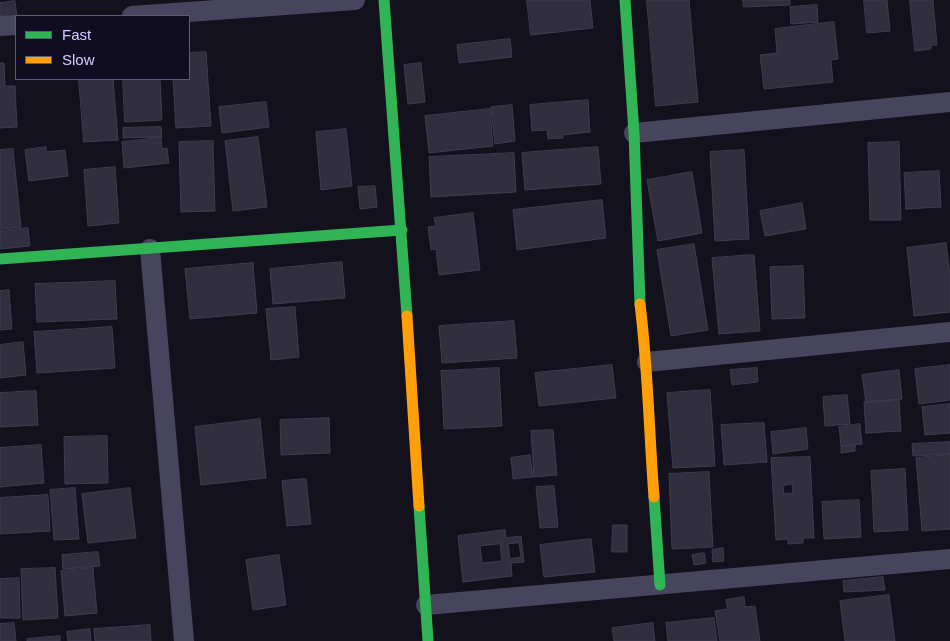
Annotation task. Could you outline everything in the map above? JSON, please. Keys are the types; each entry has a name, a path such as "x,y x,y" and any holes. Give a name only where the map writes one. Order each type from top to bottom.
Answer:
{"street":[{"path":"146,15 355,0"},
{"path":"384,0 402,230 428,641"},
{"path":"625,0 634,133 640,302 647,362 646,389 660,585"},
{"path":"0,26 15,25"},
{"path":"634,133 950,102"},
{"path":"0,259 402,230"},
{"path":"150,249 184,641"},
{"path":"647,362 950,332"},
{"path":"426,605 950,559"}],"building":[{"path":"527,0 590,0 593,28 531,35"},
{"path":"647,0 689,0 698,102 656,106"},
{"path":"743,0 790,0 790,5 744,7"},
{"path":"864,0 887,0 890,31 867,33"},
{"path":"910,0 933,0 937,45 931,45 931,49 915,51"},
{"path":"15,1 17,15 0,21 0,3"},
{"path":"817,5 818,22 791,24 790,7"},
{"path":"834,22 838,59 831,60 833,82 764,89 760,55 777,53 775,29"},
{"path":"510,39 512,57 459,63 457,45"},
{"path":"206,52 211,126 176,128 173,80 190,80 190,53"},
{"path":"0,63 4,63 5,86 15,86 17,127 0,128"},
{"path":"421,63 425,102 408,104 404,65"},
{"path":"79,80 113,80 118,140 84,142"},
{"path":"123,80 160,80 162,120 125,122"},
{"path":"588,100 590,132 548,139 547,130 532,131 530,105"},
{"path":"266,102 269,127 222,133 219,107"},
{"path":"512,105 515,141 495,144 491,107"},
{"path":"490,109 493,146 429,153 425,116"},
{"path":"161,127 162,137 123,138 123,128"},
{"path":"346,129 352,186 321,190 316,132"},
{"path":"258,137 267,207 233,211 225,141"},
{"path":"161,138 162,149 167,148 169,163 124,168 122,142"},
{"path":"213,141 215,211 181,212 179,142"},
{"path":"899,142 901,220 870,220 868,143"},
{"path":"46,147 46,152 65,150 68,176 29,181 25,150"},
{"path":"598,147 601,184 525,190 522,153"},
{"path":"13,149 21,227 0,229 0,150"},
{"path":"744,150 749,239 715,241 710,152"},
{"path":"514,153 516,192 431,197 429,157"},
{"path":"115,167 119,223 88,226 84,170"},
{"path":"939,171 941,207 906,209 904,173"},
{"path":"692,172 702,233 658,241 647,180"},
{"path":"375,186 377,207 360,209 358,187"},
{"path":"602,200 606,238 517,250 513,210"},
{"path":"802,203 806,229 765,236 760,211"},
{"path":"473,213 480,270 439,275 436,249 431,250 428,227 436,226 434,218"},
{"path":"28,228 30,246 0,249 0,231"},
{"path":"946,243 950,276 950,312 914,316 907,248"},
{"path":"694,244 708,330 671,336 657,250"},
{"path":"754,255 760,331 719,334 712,258"},
{"path":"342,262 345,298 273,304 270,269"},
{"path":"253,263 257,313 190,319 185,269"},
{"path":"803,266 805,318 772,319 770,267"},
{"path":"115,281 117,319 37,322 35,284"},
{"path":"9,290 12,329 0,330 0,291"},
{"path":"295,307 299,357 271,360 266,309"},
{"path":"514,321 517,358 442,363 439,326"},
{"path":"112,327 115,368 37,373 34,332"},
{"path":"23,342 26,375 0,378 0,345"},
{"path":"612,365 616,398 539,406 535,373"},
{"path":"950,365 950,400 919,404 915,369"},
{"path":"499,368 502,426 444,429 441,371"},
{"path":"757,368 758,382 732,385 730,370"},
{"path":"899,370 902,399 866,403 862,375"},
{"path":"710,390 715,466 673,468 667,393"},
{"path":"36,391 38,425 0,427 0,393"},
{"path":"847,395 850,424 825,426 823,397"},
{"path":"899,400 901,431 866,433 864,402"},
{"path":"950,404 950,433 925,435 922,407"},
{"path":"329,418 330,453 281,455 280,420"},
{"path":"260,419 266,478 201,485 195,427"},
{"path":"764,423 767,462 724,465 721,425"},
{"path":"860,424 862,444 841,446 839,427"},
{"path":"806,428 808,449 773,454 771,432"},
{"path":"553,430 557,475 534,477 531,431"},
{"path":"107,436 108,483 65,484 64,437"},
{"path":"950,442 950,454 913,456 912,444"},
{"path":"41,445 44,483 0,487 0,448"},
{"path":"855,445 855,451 841,453 841,447"},
{"path":"530,455 533,477 513,479 511,458"},
{"path":"950,455 950,529 922,531 916,458"},
{"path":"810,457 814,538 803,538 803,543 788,544 788,539 776,540 771,458","holes":["792,484 793,493 784,494 783,486"]},
{"path":"905,469 908,530 874,532 871,471"},
{"path":"709,472 713,547 672,549 669,474"},
{"path":"306,479 311,524 287,526 282,481"},
{"path":"554,486 558,527 540,528 536,487"},
{"path":"75,488 79,539 54,540 50,490"},
{"path":"130,488 136,538 88,543 82,494"},
{"path":"48,495 50,531 0,534 0,498"},
{"path":"859,500 861,537 824,539 822,502"},
{"path":"613,525 627,525 627,552 612,552"},
{"path":"505,530 506,538 521,536 524,562 511,563 512,576 463,582 458,536","holes":["519,543 521,557 510,559 508,544","500,544 502,561 482,563 480,546"]},
{"path":"591,539 595,572 544,577 540,545"},
{"path":"723,548 724,561 713,562 712,550"},
{"path":"98,552 100,566 63,569 62,555"},
{"path":"704,553 706,563 694,565 692,555"},
{"path":"279,555 286,605 253,610 246,560"},
{"path":"55,568 58,618 23,620 21,569"},
{"path":"93,568 97,613 65,616 61,571"},
{"path":"883,577 885,590 844,592 843,581"},
{"path":"19,578 20,618 0,618 0,579"},
{"path":"889,595 895,641 845,641 840,601"},
{"path":"744,597 745,607 755,606 760,641 720,641 715,611 728,609 726,600"},
{"path":"714,618 717,641 668,641 666,623"},
{"path":"14,623 16,641 0,641 0,624"},
{"path":"653,623 655,641 614,641 612,628"},
{"path":"150,625 151,641 95,641 94,629"},
{"path":"90,629 91,641 68,641 67,632"},
{"path":"60,636 60,641 27,641 27,639"}],"traffic: fast":[{"path":"384,0 407,316"},
{"path":"625,0 634,133 640,304"},
{"path":"0,259 402,230"},
{"path":"654,497 660,585"},
{"path":"419,506 428,641"}],"traffic: slow":[{"path":"640,304 647,376 654,497"},
{"path":"407,316 419,506"}]}
